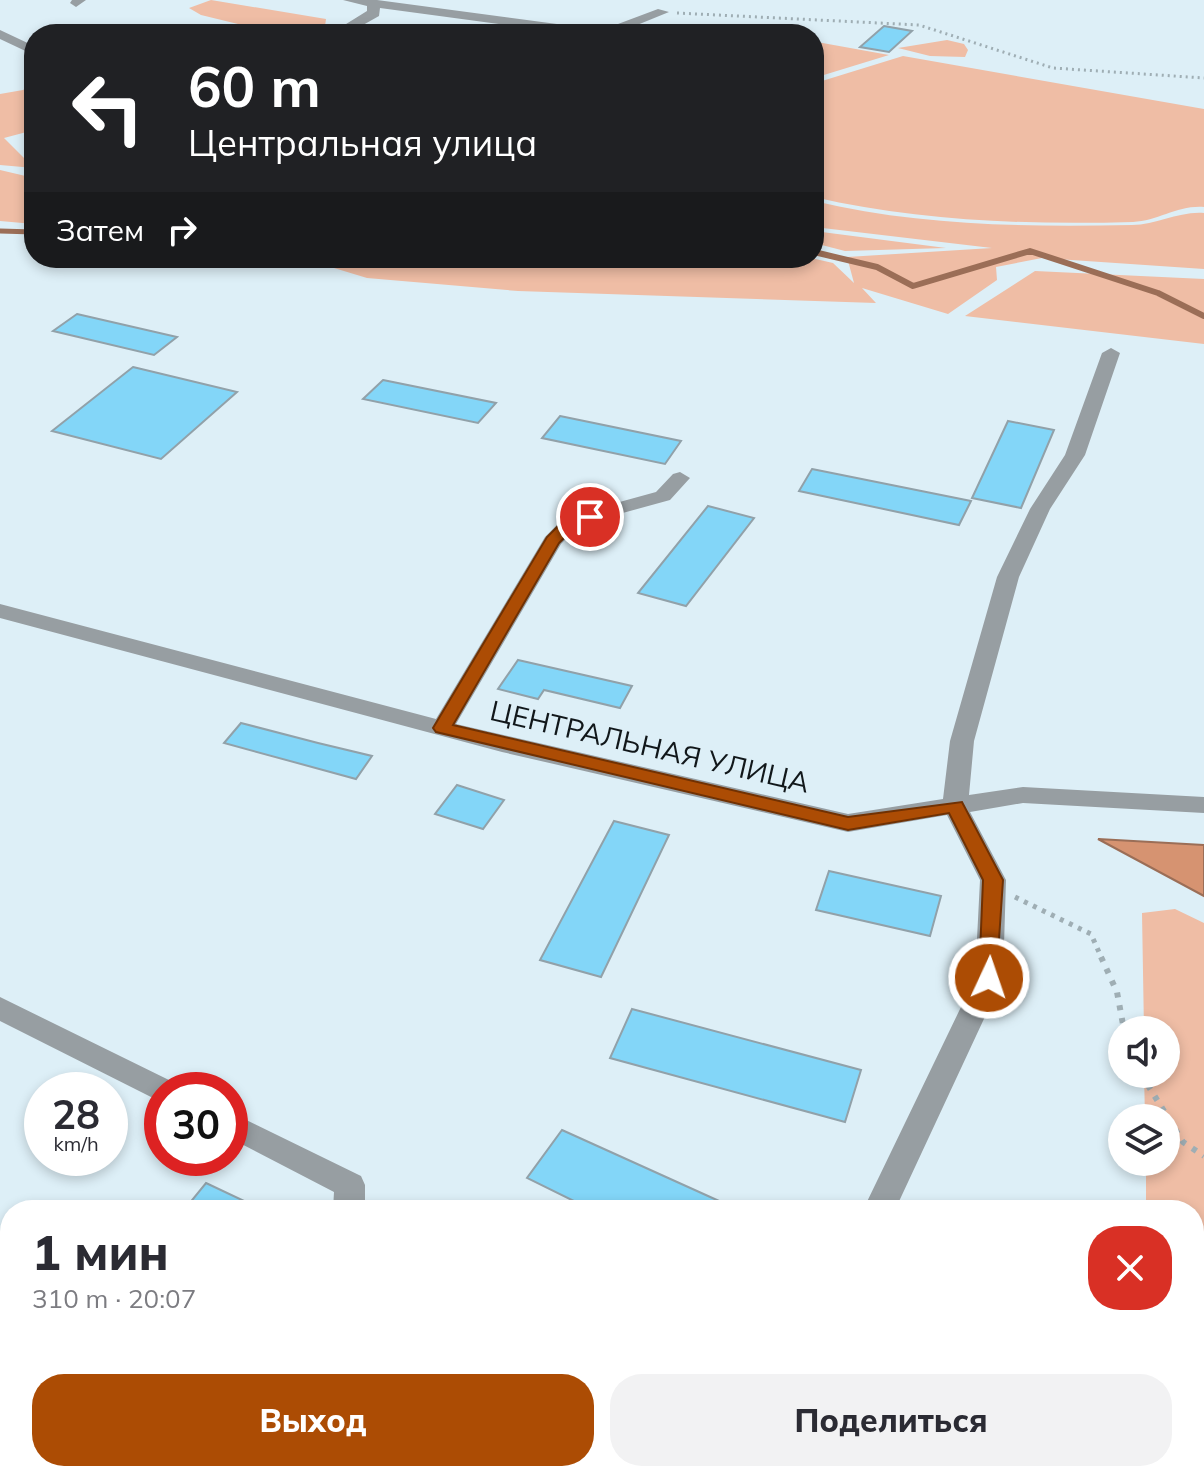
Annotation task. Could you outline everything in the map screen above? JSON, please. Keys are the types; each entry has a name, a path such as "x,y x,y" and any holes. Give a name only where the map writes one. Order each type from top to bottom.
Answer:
{"street":[{"path":"349,0 526,24"},
{"path":"355,24 374,13 373,4"},
{"path":"630,24 663,12"},
{"path":"0,34 24,46"},
{"path":"884,1200 989,978 993,880 955,806 962,741 1008,577 1040,509 1075,455 1111,353"},
{"path":"442,728 552,541 572,521 663,496 680,478"},
{"name":"ЦЕНТРАЛЬНАЯ УЛИЦА","path":"0,611 442,728 848,823 1023,795 1204,805"},
{"path":"0,1008 144,1080"},
{"path":"248,1133 350,1185 349,1200"}],"path":[{"path":"663,12 919,25 1053,68 1204,78"},
{"path":"993,880 1015,897 1091,934 1117,992 1121,1016"},
{"path":"1150,1088 1183,1142 1204,1156"}],"shaded area":[{"path":"211,0 326,19 325,24 238,24 201,15 189,8"},
{"path":"947,40 964,44 968,50 965,57 930,56 898,48"},
{"path":"824,43 889,55 824,75"},
{"path":"903,56 1204,109 1204,207 1185,208 1133,222 1053,223 932,216 824,199 824,80"},
{"path":"23,90 24,133 4,138 24,158 24,167 0,165 0,94"},
{"path":"0,170 24,176 24,223 0,221"},
{"path":"824,203 893,216 1012,225 1132,225 1204,213 1204,269 1042,258 996,267 997,280 948,314 862,288 876,303 518,291 367,278 334,268 824,268 824,261 833,263 854,283 847,257 992,248 824,228"},
{"path":"824,232 946,248 845,251 824,246"},
{"path":"1035,271 1204,279 1204,344 965,316"},
{"path":"1098,839 1204,845 1204,896"},
{"path":"1175,909 1204,923 1204,1200 1146,1200 1146,1176 1180,1176 1180,1104 1145,1104 1144,1088 1180,1088 1180,1016 1144,1016 1142,913"}],"building":[{"path":"884,26 912,31 889,52 860,47"},
{"path":"77,314 177,337 154,355 53,331"},
{"path":"133,367 237,392 161,459 52,431"},
{"path":"383,380 496,403 478,423 363,399"},
{"path":"560,416 681,441 665,464 542,438"},
{"path":"1008,421 1054,430 1021,508 972,498"},
{"path":"812,469 971,501 959,525 799,491"},
{"path":"708,506 754,518 686,606 638,593"},
{"path":"518,660 632,686 620,708 544,690 538,699 498,689"},
{"path":"241,723 372,756 356,779 224,743"},
{"path":"457,785 504,800 483,829 435,814"},
{"path":"614,821 669,835 601,977 540,960"},
{"path":"829,871 941,896 930,936 816,910"},
{"path":"632,1009 861,1070 845,1122 610,1058"},
{"path":"562,1130 717,1200 572,1200 527,1178"},
{"path":"206,1183 242,1200 192,1200"}],"waterway":[{"path":"0,231 24,232"},
{"path":"824,254 877,267 913,286 1030,251 1158,293 1204,316"}],"route":[{"path":"590,517 572,521 552,541 442,728 848,823 955,806 993,880 989,978"}]}
